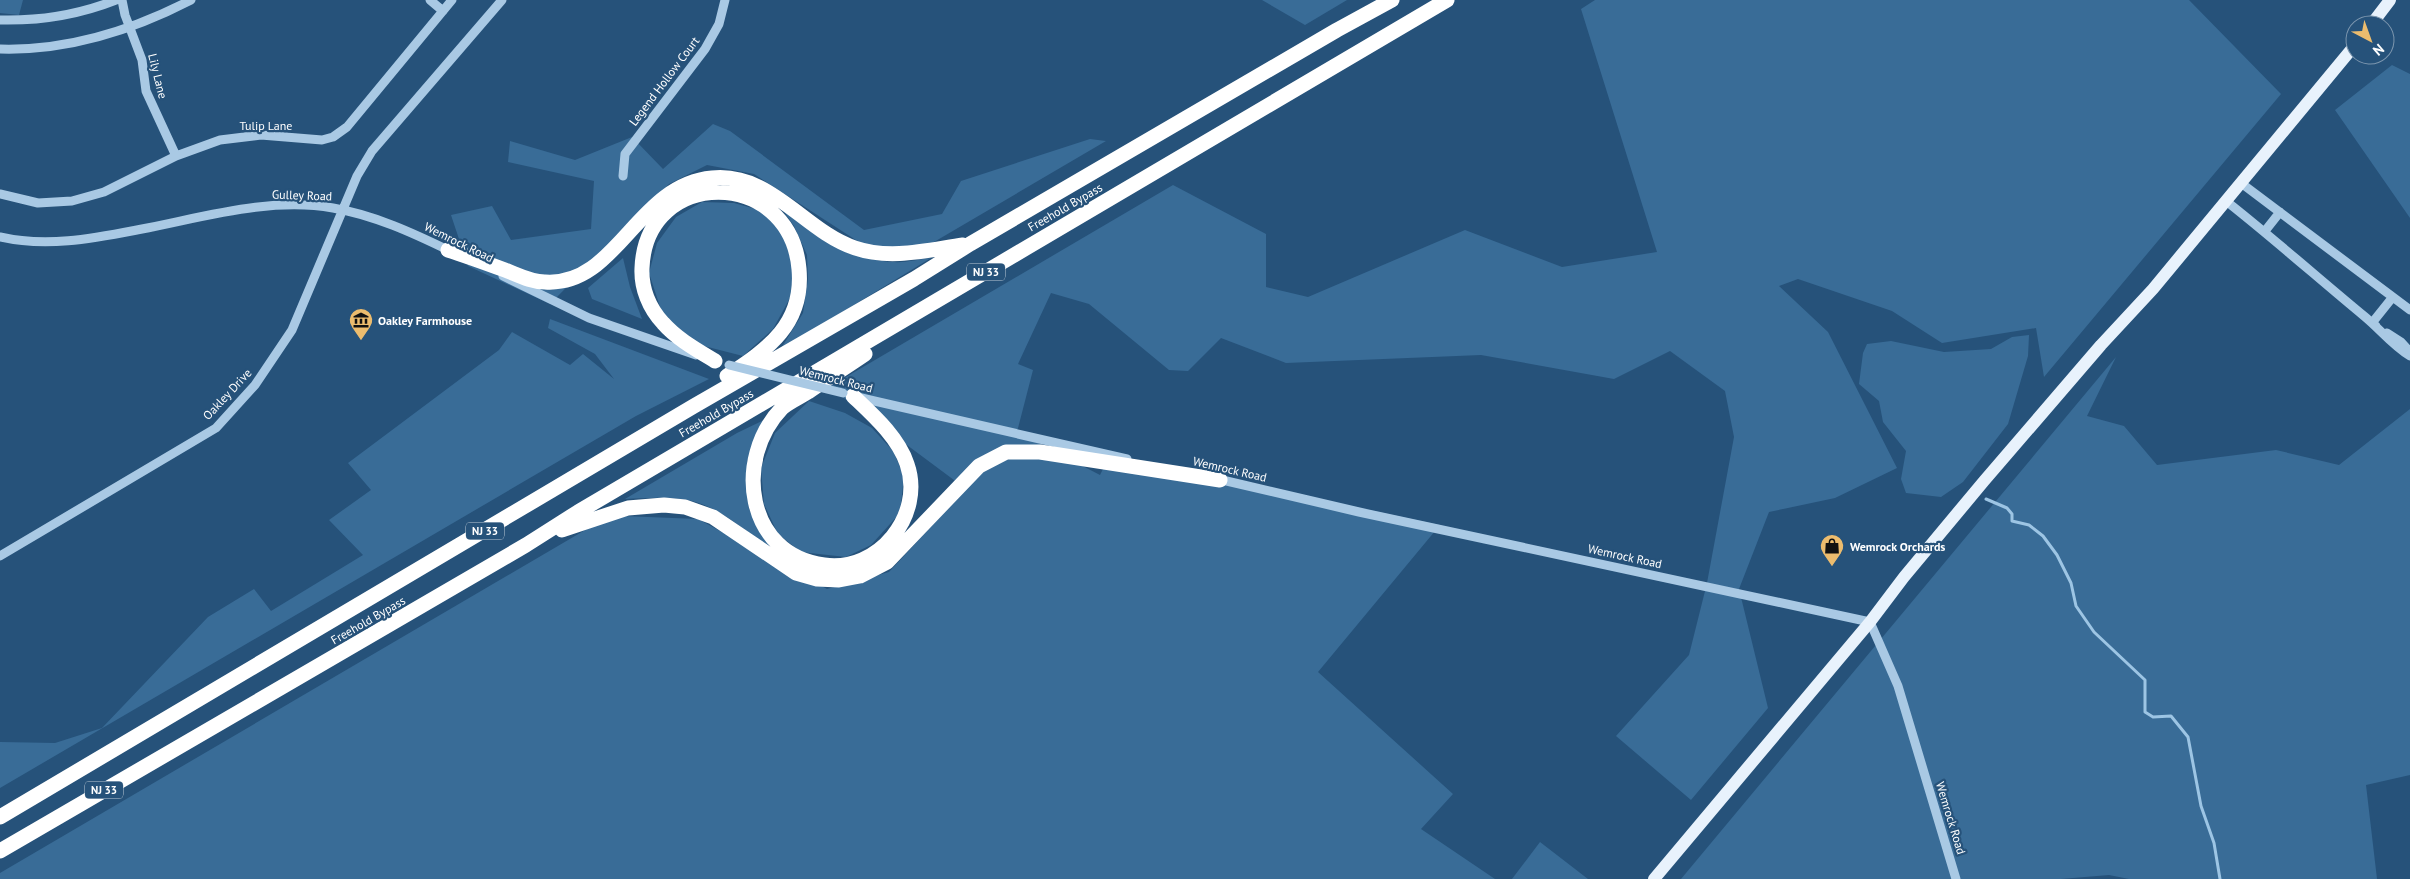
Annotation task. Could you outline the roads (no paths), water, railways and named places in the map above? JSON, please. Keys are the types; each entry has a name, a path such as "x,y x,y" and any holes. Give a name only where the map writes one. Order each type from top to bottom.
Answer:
{"highway":[{"name":"Freehold Bypass","path":"0,817 906,284 970,244 1337,30 1392,0"},
{"name":"Freehold Bypass","path":"0,851 526,545 578,512 1447,0"},
{"path":"448,250 534,281 562,282 595,267 656,203 673,190 698,180 725,177 745,181 765,190 833,237 856,249 875,253 898,254 970,244"},
{"path":"538,499 742,366 770,346 784,330 796,306 799,285 797,254 789,233 778,218 759,202 743,195 724,192 696,195 670,210 652,232 642,262 643,285 656,316 674,334 722,363"},
{"path":"848,395 877,418 904,457 911,485 910,504 897,532 876,552 850,564 824,566 797,557 784,550 763,524 755,504 752,484 756,456 761,441 783,408 865,355 964,284"},
{"path":"526,545 610,512 654,505 675,505 694,509 713,517 796,573 817,579 839,580 860,576 886,562 979,466 1006,452 1040,452 1220,480"}],"main road":[{"path":"2379,15 2390,0"},
{"path":"1654,879 1870,622 1904,577 1984,481 2101,345 2153,289 2345,57"}],"street":[{"path":"0,20 49,18 77,14 116,0"},
{"name":"Lily Lane","path":"122,0 129,27 142,60 150,102 176,156"},
{"path":"0,49 27,50 76,44 129,27 191,0"},
{"path":"430,0 443,10"},
{"name":"Tulip Lane","path":"0,194 38,203 79,200 104,192 176,156 203,145 241,137 277,136 322,140 333,137 347,127 452,0"},
{"name":"Gulley Road","path":"0,237 26,241 62,242 86,240 264,207 291,205 342,210 357,176 372,151 502,0"},
{"name":"Legend Hollow Court","path":"623,176 625,154 705,49 719,24 725,0"},
{"path":"2241,183 2410,310"},
{"path":"2226,202 2265,231 2372,323 2397,348 2410,356"},
{"name":"Wemrock Road","path":"342,210 394,226 589,318 722,363 848,395 1359,512 1870,622 1898,686 1956,879"},
{"name":"Oakley Drive","path":"0,556 216,428 255,385 292,330 342,210"},
{"path":"2265,231 2280,212"},
{"path":"2372,323 2392,298"},
{"path":"2372,323 2401,342 2410,352"}],"waterway":[{"path":"1986,499 2007,508 2012,514 2012,521 2029,525 2043,536 2057,555 2071,583 2076,606 2094,632 2145,680 2145,712 2153,717 2171,716 2188,737 2201,806 2214,843 2220,879"}],"place":[{"name":"Oakley Farmhouse","path":"361,341"},
{"name":"Wemrock Orchards","path":"1832,567"}]}
